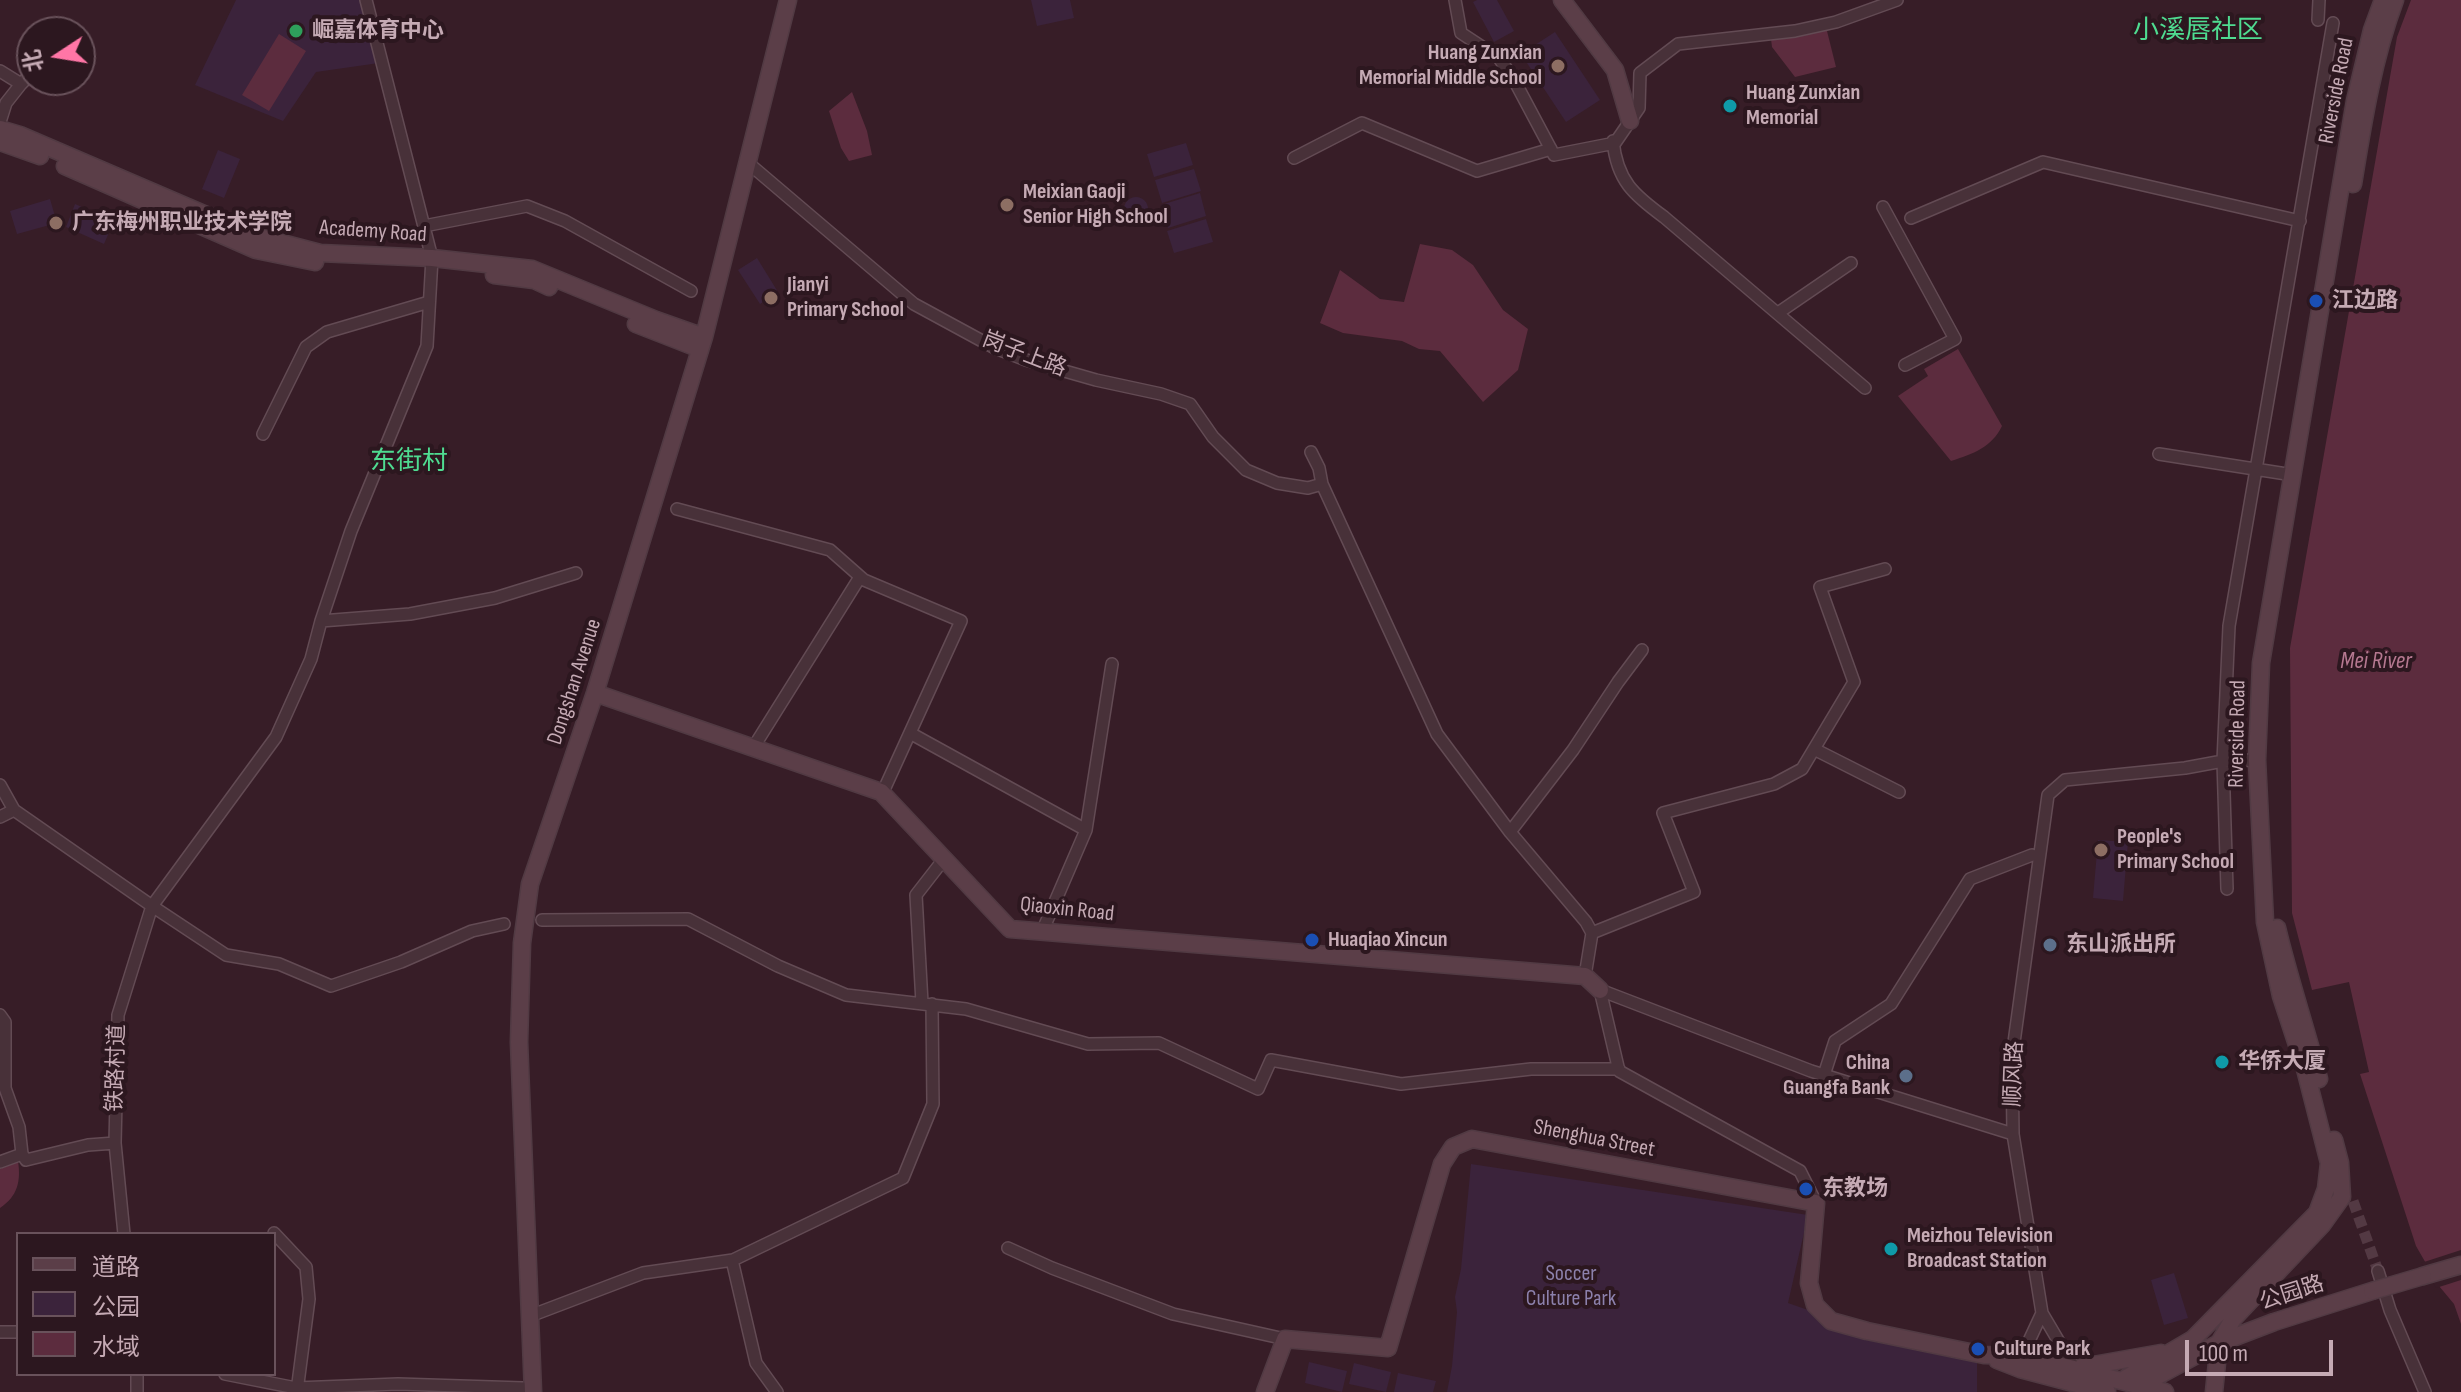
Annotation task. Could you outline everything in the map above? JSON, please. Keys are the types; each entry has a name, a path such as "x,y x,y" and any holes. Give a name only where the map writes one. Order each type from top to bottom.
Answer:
{"main road":[{"name":"Dongshan Avenue","path":"528,1390 530,1316 519,1042 522,943 530,884 595,693 702,343 788,0"},
{"path":"1562,0 1615,70 1630,121"},
{"name":"Riverside Road","path":"2120,1386 2193,1339 2313,1217 2326,1189 2329,1163 2305,1069 2281,996 2265,922 2257,760 2261,663 2355,101 2372,30 2383,0"},
{"name":"Riverside Road","path":"2347,1199 2305,1023 2292,990 2276,922 2267,759 2268,724 2273,654 2356,164 2383,33 2395,0"},
{"name":"Academy Road","path":"0,129 255,236 320,253 532,269 656,320 702,343"},
{"name":"Academy Road","path":"0,142 22,148 256,250 320,263 432,263"},
{"name":"Qiaoxin Road","path":"595,693 882,794 1010,929 1585,976"},
{"path":"1585,976 1600,990"},
{"name":"Shenghua Street","path":"1285,1339 1388,1348 1442,1164 1453,1147 1472,1139 1816,1203"},
{"path":"2214,1392 2219,1343 2233,1319 2347,1199"},
{"path":"1816,1203 1809,1283 1815,1305 1831,1321 1984,1355 2020,1369 2107,1392"},
{"name":"公园路","path":"2139,1389 2219,1343 2274,1322 2461,1265"},
{"path":"2257,1294 2259,1311 2264,1318 2274,1322"},
{"path":"1265,1392 1285,1339"},
{"path":"2075,1369 2171,1351"},
{"path":"1984,1355 2022,1356 2075,1369 2120,1386 2165,1392"},
{"path":"2047,1377 2062,1392"}],"street":[{"name":"铁路村道","path":"124,1232 115,1143 118,1015 152,906 276,737 311,659 351,531 427,346 432,263 366,0"},
{"path":"1455,0 1461,33 1499,58 1554,155 1615,143 1639,108 1640,73 1678,44 1795,31 1836,22 1897,0"},
{"path":"2318,20 2319,0"},
{"path":"2227,889 2223,761 2229,626 2333,23"},
{"path":"0,122 6,103 16,90"},
{"path":"1294,158 1362,123 1477,171 1551,149"},
{"path":"1613,141 1626,184 1636,197 1664,217 1865,388"},
{"name":"岗子上路","path":"747,162 914,304 995,348 1026,360 1190,404 1213,437 1246,470 1277,483 1308,488 1322,484"},
{"path":"1911,218 2043,162 2300,221"},
{"path":"424,226 527,206 565,221 691,291"},
{"path":"1883,207 1955,339 1905,365"},
{"path":"1778,313 1851,263"},
{"path":"263,434 306,347 327,332 429,302"},
{"path":"1311,452 1322,484 1437,734 1510,832 1592,933 1585,976"},
{"path":"2159,454 2293,475"},
{"path":"677,509 830,550 860,577 961,621 882,794"},
{"path":"1592,933 1694,892 1663,813 1774,784 1802,769 1854,682 1820,587 1885,569"},
{"path":"321,621 410,614 495,598 576,573"},
{"path":"753,748 860,577"},
{"path":"1510,832 1573,750 1642,650"},
{"path":"1042,932 1086,830 1112,664"},
{"path":"910,733 1086,830"},
{"path":"1814,749 1899,792"},
{"name":"顺风路","path":"2075,1369 2042,1313 2013,1134 2012,1057 2048,795 2065,780 2185,768 2223,761 2257,760"},
{"path":"0,785 14,810 226,955 279,964 331,986 401,962 472,931 504,924"},
{"path":"0,817 14,810"},
{"path":"1824,1075 1835,1041 1891,1004 1970,879 2032,855"},
{"path":"530,1316 643,1273 732,1260 903,1178 933,1104 916,895 944,859"},
{"path":"542,920 688,919 778,966 846,995 966,1009 1088,1044 1159,1043 1258,1089 1271,1060 1401,1084 1531,1069 1619,1069 1800,1171 1816,1203"},
{"path":"1600,990 1824,1075 2013,1134"},
{"path":"1600,990 1619,1069"},
{"path":"0,1015 5,1022 5,1088 19,1127 22,1154 26,1160 88,1145 115,1143"},
{"path":"0,1162 22,1154"},
{"path":"2326,1189 2347,1199"},
{"path":"276,1235 306,1267 309,1299 296,1390"},
{"path":"1008,1248 1173,1314 1285,1339"},
{"path":"732,1260 756,1363 777,1392"},
{"path":"2378,1271 2390,1310 2425,1392"},
{"path":"2022,1356 2042,1313"},
{"path":"238,1376 295,1385 296,1390"},
{"path":"296,1390 398,1384 528,1390"}],"green space":[{"name":"崛嘉体育中心","path":"236,0 364,0 379,63 316,72 283,121 195,85"},
{"path":"1031,0 1070,0 1074,18 1037,26"},
{"path":"1497,0 1514,31 1494,42 1473,2"},
{"path":"1555,32 1600,100 1566,122 1521,54"},
{"path":"1186,143 1193,165 1154,177 1147,154"},
{"path":"218,150 240,159 224,198 202,189"},
{"path":"1194,169 1201,191 1162,203 1155,180"},
{"path":"1200,193 1206,216 1168,228 1161,205"},
{"path":"1136,197 1145,200 1148,209 1145,218 1136,221 1127,218 1124,209 1127,200"},
{"path":"50,199 57,223 17,234 10,211"},
{"path":"75,204 114,221 104,244 66,227"},
{"path":"1206,219 1213,242 1174,253 1167,231"},
{"path":"757,258 778,292 760,304 738,270"},
{"path":"2098,840 2128,842 2123,901 2093,898"},
{"name":"Soccer Culture Park","path":"1471,1164 1808,1215 1788,1303 1857,1327 1977,1353 1977,1392 1447,1392"},
{"path":"2174,1273 2188,1318 2164,1325 2151,1280"},
{"path":"1309,1362 1347,1371 1342,1392 1305,1383"},
{"path":"1354,1363 1391,1372 1386,1392 1349,1384"},
{"path":"1398,1373 1436,1381 1433,1392 1394,1392"}],"water":[{"name":"Mei River","path":"2411,0 2461,0 2461,1324 2454,1304 2439,1286 2416,1246 2360,1074 2369,1072 2349,982 2312,990 2292,913 2290,648 2397,37"},
{"path":"1826,27 1836,67 1795,77 1772,47 1771,39"},
{"path":"279,34 306,51 269,111 242,95"},
{"path":"852,92 867,131 872,155 849,161 841,148 829,111"},
{"path":"1420,244 1452,250 1473,265 1503,310 1528,329 1518,370 1483,402 1440,351 1419,349 1402,341 1343,333 1320,323 1340,270 1380,299 1404,302"},
{"path":"1958,349 2002,426 1987,444 1951,461 1898,396 1928,376 1924,369"},
{"path":"18,1161 17,1188 0,1208 0,1169"}],"pier":[{"path":"2461,1250 2461,1280 2436,1288 2421,1263"}],"tunnel":[{"path":"2353,1201 2378,1271"}],"place":[{"name":"崛嘉体育中心","path":"296,31"},
{"name":"Huang Zunxian Memorial Middle School","path":"1558,66"},
{"name":"Huang Zunxian Memorial","path":"1730,106"},
{"name":"Meixian Gaoji Senior High School","path":"1007,205"},
{"name":"广东梅州职业技术学院","path":"56,223"},
{"name":"Jianyi Primary School","path":"771,298"},
{"name":"江边路","path":"2316,301"},
{"name":"People's Primary School","path":"2101,850"},
{"name":"Huaqiao Xincun","path":"1312,940"},
{"name":"东山派出所","path":"2050,945"},
{"name":"华侨大厦","path":"2222,1062"},
{"name":"China Guangfa Bank","path":"1906,1076"},
{"name":"东教场","path":"1806,1189"},
{"name":"Meizhou Television Broadcast Station","path":"1891,1249"},
{"name":"Culture Park","path":"1978,1349"}],"district":[{"name":"小溪唇社区","path":"2198,31"},
{"name":"东街村","path":"409,462"}]}
